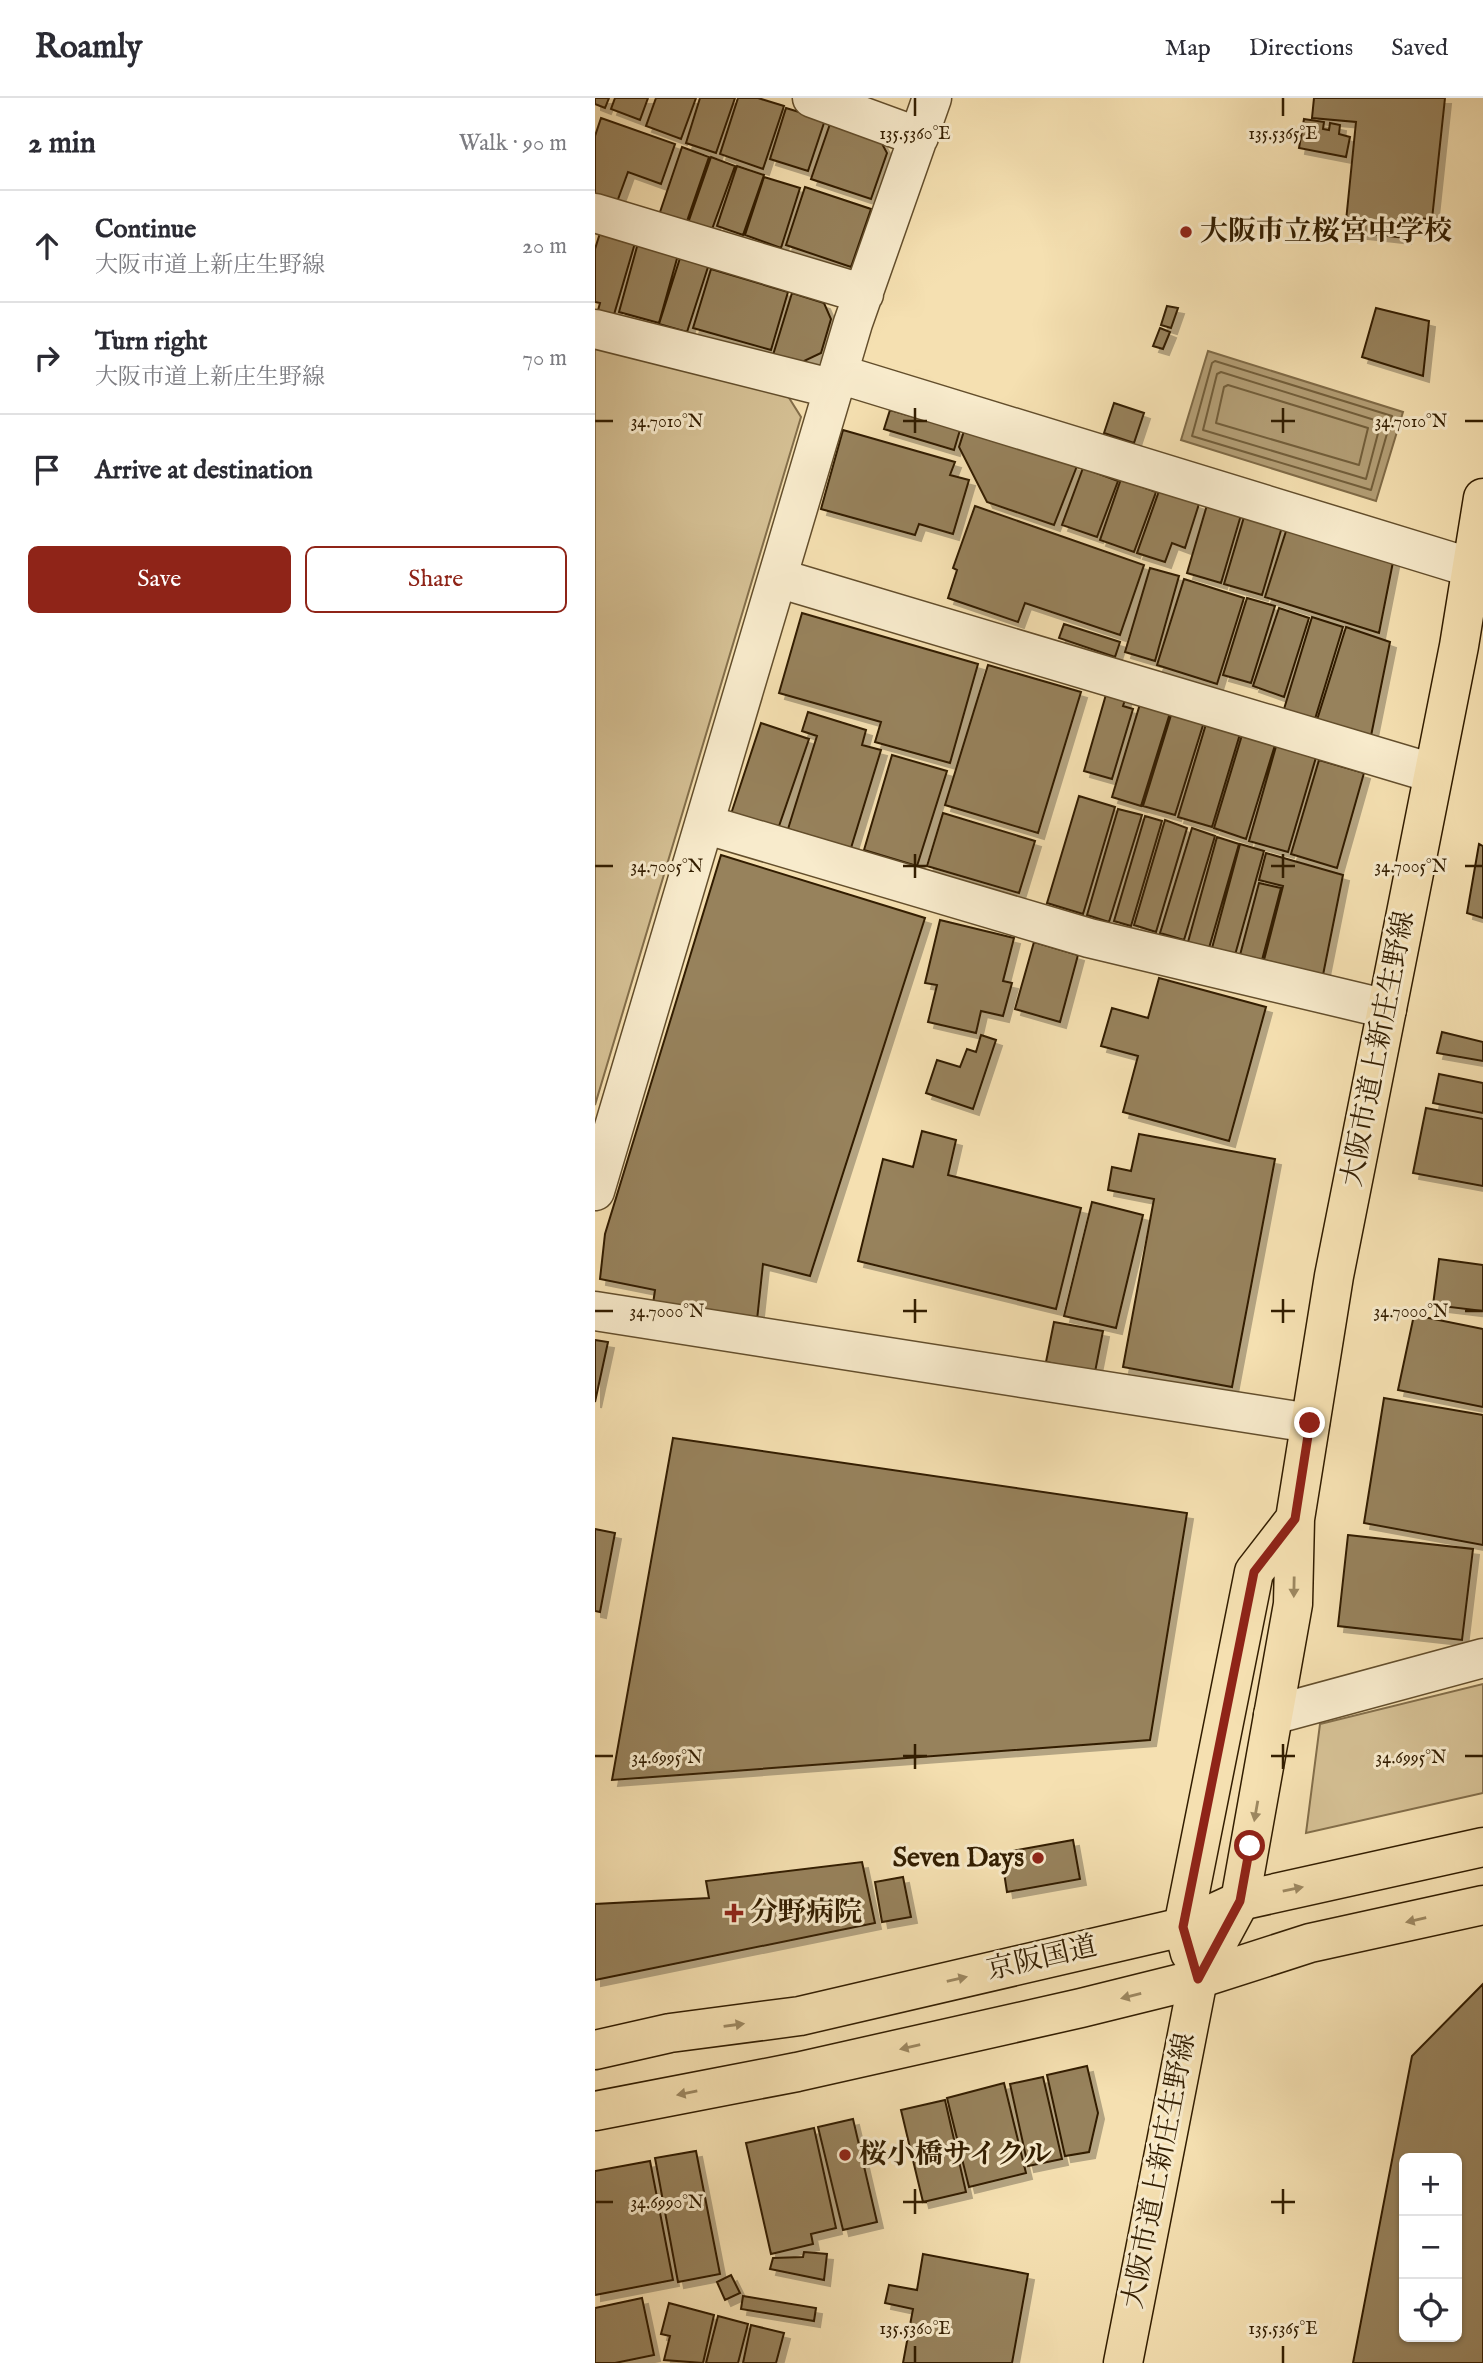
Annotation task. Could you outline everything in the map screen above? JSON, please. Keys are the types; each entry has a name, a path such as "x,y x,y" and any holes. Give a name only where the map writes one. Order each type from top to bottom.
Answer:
{"main road":[{"name":"大阪市道上新庄生野線","path":"1123,2363 1198,1979 1240,1901 1293,1604 1295,1519 1334,1276 1472,568 1483,498"},
{"name":"大阪市道上新庄生野線","path":"1198,1979 1183,1927 1254,1572 1295,1519"},
{"name":"京阪国道","path":"595,2050 670,2033 800,2016 1183,1927 1240,1901 1483,1847"},
{"name":"京阪国道","path":"595,2111 797,2072 1081,2008 1198,1979 1310,1943 1483,1905"}],"street":[{"path":"812,98 919,136"},
{"path":"595,1191 864,294 932,98"},
{"path":"595,213 864,294"},
{"path":"595,329 837,382 1472,568"},
{"path":"778,578 1432,773"},
{"path":"704,824 1089,938 1387,1009"},
{"path":"595,1311 1310,1423"},
{"path":"1273,1715 1483,1658"}],"shaded area":[{"path":"595,346 786,393 801,417 595,1105"},
{"path":"1483,1684 1483,1793 1306,1833 1320,1724"}],"water":[{"path":"1208,351 1403,412 1376,501 1181,440"}],"building":[{"path":"595,98 609,98 605,108 595,104"},
{"path":"615,98 648,98 640,120 611,109"},
{"path":"656,98 696,98 681,139 646,126"},
{"path":"700,98 735,98 716,153 686,143"},
{"path":"738,98 758,98 784,106 763,169 720,154"},
{"path":"1314,98 1445,98 1432,219 1408,218 1405,238 1345,231 1356,122 1312,118"},
{"path":"786,108 825,120 808,171 770,159"},
{"path":"601,118 675,144 661,184 628,172 617,202 595,195 595,136"},
{"path":"1304,119 1324,122 1323,129 1329,130 1330,123 1340,125 1339,134 1350,137 1346,157 1299,148"},
{"path":"831,121 879,138 887,153 871,199 811,179"},
{"path":"682,147 709,157 686,224 659,215"},
{"path":"711,157 735,166 711,232 688,223"},
{"path":"737,166 764,175 743,235 717,226"},
{"path":"764,177 800,188 781,248 745,235"},
{"path":"805,187 871,209 851,267 786,245"},
{"path":"600,233 635,243 613,318 597,314 600,303 595,302 595,249"},
{"path":"638,243 678,255 659,323 619,312"},
{"path":"681,255 709,264 687,332 659,324"},
{"path":"711,269 788,292 771,350 693,328"},
{"path":"792,293 824,303 831,319 821,353 800,363 773,355"},
{"path":"1167,306 1178,308 1171,328 1161,325"},
{"path":"1376,308 1429,321 1423,376 1362,357"},
{"path":"1160,328 1170,332 1163,349 1153,346"},
{"path":"1114,403 1144,413 1134,443 1104,433"},
{"path":"890,410 960,430 954,450 884,429"},
{"path":"843,430 955,462 950,475 969,480 953,534 919,524 915,535 821,509"},
{"path":"964,431 1077,466 1054,525 987,502 959,447"},
{"path":"1083,468 1118,481 1097,537 1062,525"},
{"path":"1121,479 1156,492 1134,552 1100,540"},
{"path":"1159,491 1199,504 1185,548 1172,543 1165,562 1137,553"},
{"path":"1207,505 1241,515 1221,583 1187,573"},
{"path":"975,506 1144,565 1120,635 1025,603 1018,622 948,598 957,570 953,568"},
{"path":"1244,517 1282,527 1262,595 1224,584"},
{"path":"1287,528 1393,562 1379,633 1265,597"},
{"path":"1150,568 1179,576 1155,661 1125,652"},
{"path":"1184,579 1244,598 1217,684 1157,665"},
{"path":"1247,598 1275,606 1251,683 1223,675"},
{"path":"1279,608 1309,618 1284,697 1253,686"},
{"path":"802,613 978,664 950,763 875,742 881,722 779,693"},
{"path":"1312,617 1343,627 1315,719 1284,709"},
{"path":"1064,624 1120,642 1115,657 1059,638"},
{"path":"1346,627 1390,642 1371,736 1317,720"},
{"path":"988,665 1081,692 1038,833 945,805"},
{"path":"1107,691 1126,697 1123,706 1133,709 1112,779 1084,771"},
{"path":"1140,704 1170,713 1141,806 1112,797"},
{"path":"808,712 866,730 862,745 881,750 851,848 788,829 817,736 802,731"},
{"path":"1172,712 1204,722 1175,815 1143,806"},
{"path":"761,723 809,739 778,829 731,814"},
{"path":"1206,724 1240,734 1212,827 1178,817"},
{"path":"1242,735 1275,745 1246,839 1214,828"},
{"path":"1277,743 1317,754 1288,852 1249,841"},
{"path":"892,755 947,771 917,866 864,850"},
{"path":"1319,760 1364,773 1337,868 1291,854"},
{"path":"1079,796 1115,807 1083,914 1047,903"},
{"path":"1118,809 1142,815 1109,922 1087,915"},
{"path":"943,813 1035,841 1019,893 927,866"},
{"path":"1145,816 1162,821 1131,926 1114,921"},
{"path":"1165,820 1187,828 1156,932 1134,925"},
{"path":"1192,828 1215,836 1184,940 1160,933"},
{"path":"1217,837 1239,844 1209,948 1188,942"},
{"path":"1240,844 1264,851 1235,955 1212,948"},
{"path":"1479,844 1483,846 1483,918 1467,913"},
{"path":"1266,853 1343,875 1323,975 1264,960 1283,886 1259,880"},
{"path":"721,855 925,918 810,1276 763,1264 757,1320 653,1304 655,1290 600,1279 605,1234"},
{"path":"1259,883 1281,888 1262,960 1240,955"},
{"path":"940,920 1014,938 1003,981 1012,983 1003,1016 981,1011 976,1033 928,1022 937,985 925,983"},
{"path":"1034,942 1078,955 1060,1022 1015,1009"},
{"path":"1159,978 1266,1007 1229,1141 1123,1112 1138,1056 1101,1046 1112,1008 1148,1018"},
{"path":"1442,1032 1483,1042 1483,1061 1437,1053"},
{"path":"981,1035 996,1040 973,1109 926,1093 937,1060 960,1067 967,1049 976,1052"},
{"path":"1439,1074 1483,1083 1483,1113 1433,1103"},
{"path":"1426,1108 1483,1119 1483,1186 1413,1173"},
{"path":"922,1131 956,1140 948,1175 1081,1208 1056,1309 858,1261 883,1159 913,1167"},
{"path":"1139,1134 1275,1159 1232,1387 1123,1367 1154,1199 1108,1190 1112,1167 1131,1171"},
{"path":"1092,1202 1143,1215 1116,1328 1064,1316"},
{"path":"1439,1259 1483,1265 1483,1311 1433,1305"},
{"path":"1414,1315 1483,1329 1483,1407 1398,1390"},
{"path":"1054,1322 1103,1331 1095,1372 1046,1362"},
{"path":"595,1340 608,1342 595,1402"},
{"path":"1384,1398 1483,1415 1483,1545 1364,1523"},
{"path":"673,1438 1187,1513 1150,1740 612,1780"},
{"path":"595,1529 615,1533 600,1612 595,1611"},
{"path":"1348,1535 1473,1549 1462,1640 1338,1626"},
{"path":"1073,1840 1080,1879 1007,1892 1001,1853"},
{"name":"分野病院","path":"862,1862 875,1923 595,1980 595,1904 709,1898 706,1881"},
{"path":"903,1877 911,1917 882,1922 875,1882"},
{"path":"1483,1984 1483,2363 1353,2363 1412,2056"},
{"path":"1087,2066 1098,2113 1089,2152 1065,2156 1047,2075"},
{"path":"1043,2077 1062,2159 1028,2166 1010,2084"},
{"path":"1004,2083 1026,2173 969,2187 947,2098"},
{"path":"945,2100 966,2192 923,2202 901,2110"},
{"path":"853,2119 877,2222 843,2230 818,2127"},
{"path":"814,2128 836,2228 811,2234 813,2244 771,2254 746,2143"},
{"path":"696,2151 720,2274 678,2282 655,2158"},
{"path":"650,2161 673,2280 595,2295 595,2171"},
{"path":"804,2252 827,2254 824,2280 770,2269 773,2258 803,2257"},
{"path":"923,2254 1028,2274 1012,2363 903,2363 913,2309 885,2303 889,2285 917,2290"},
{"path":"731,2275 740,2293 725,2300 717,2282"},
{"path":"743,2296 816,2308 814,2321 741,2309"},
{"path":"642,2298 654,2355 615,2363 595,2363 595,2308"},
{"path":"669,2303 714,2315 703,2363 664,2360 670,2336 661,2334"},
{"path":"718,2316 748,2324 738,2363 706,2363"},
{"path":"751,2325 784,2333 776,2363 743,2363"}],"place":[{"name":"大阪市立桜宮中学校","path":"1186,232"},
{"name":"Seven Days","path":"1038,1858"},
{"name":"分野病院","path":"734,1913"},
{"name":"桜小橋サイクル","path":"845,2155"}],"route":[{"path":"1250,1846 1240,1901 1198,1979 1183,1927 1254,1572 1295,1519 1310,1423"}]}
